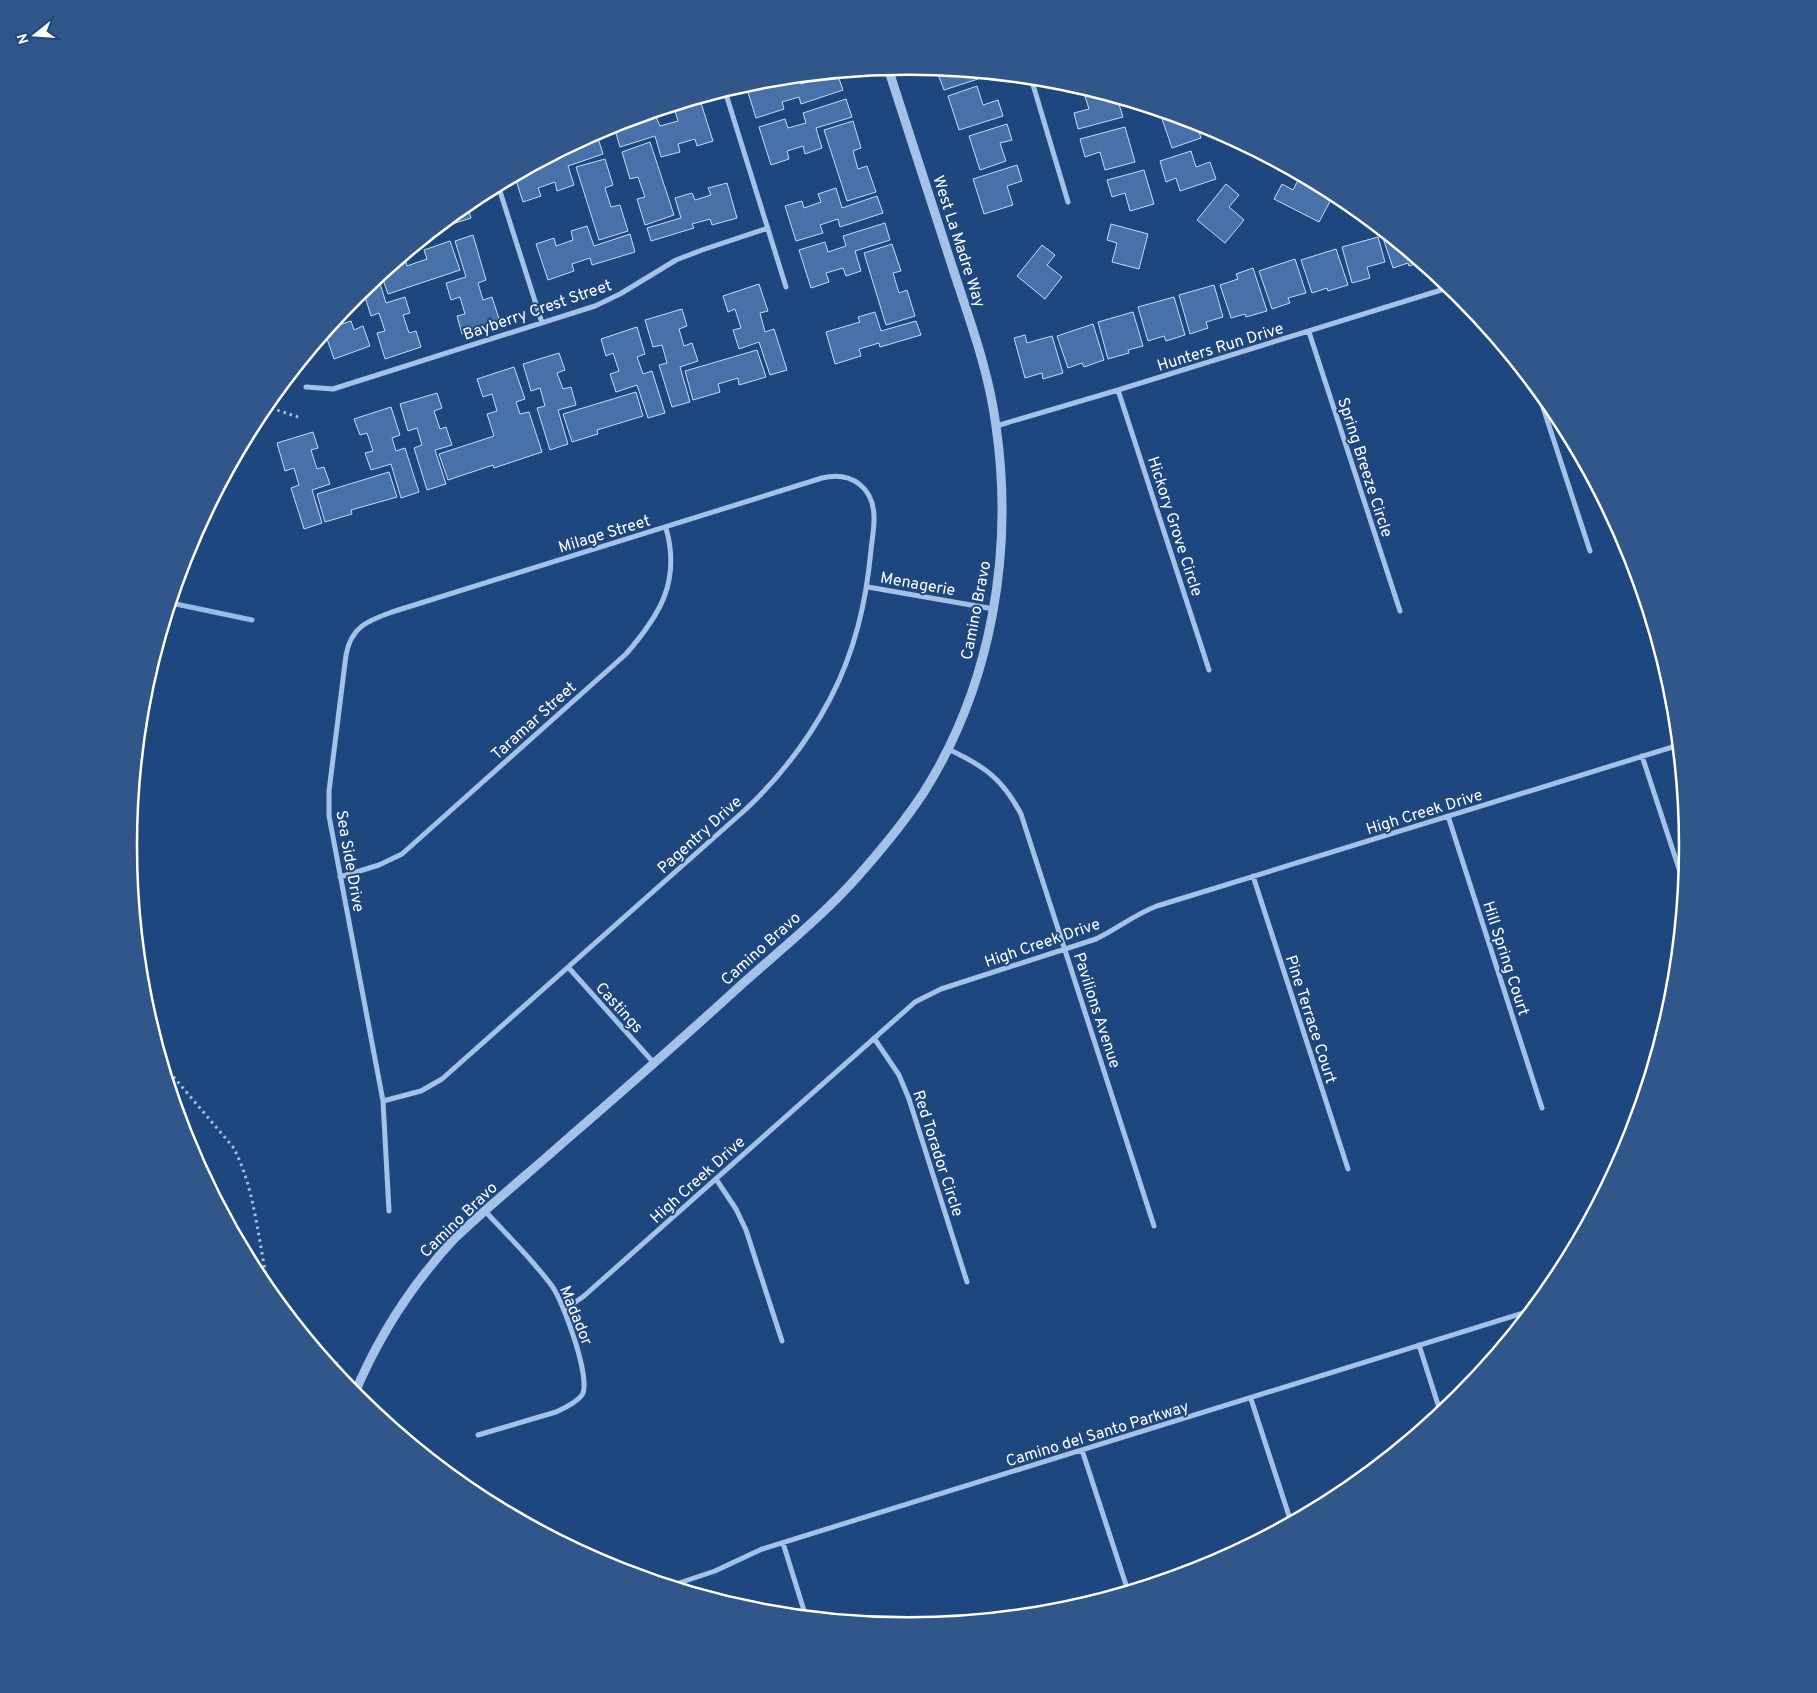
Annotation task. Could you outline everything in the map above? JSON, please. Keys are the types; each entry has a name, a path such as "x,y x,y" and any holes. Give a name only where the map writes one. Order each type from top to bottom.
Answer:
{"street":[{"name":"West La Madre Way","path":"890,76 973,330 987,379 996,426"},
{"path":"1033,86 1068,202"},
{"path":"727,97 786,287"},
{"path":"500,192 542,323"},
{"name":"Bayberry Crest Street","path":"306,387 333,389 595,306 620,294 676,260 768,228"},
{"name":"Hunters Run Drive","path":"996,426 1442,290"},
{"name":"Spring Breeze Circle","path":"1309,332 1400,611"},
{"name":"Hickory Grove Circle","path":"1118,390 1209,670"},
{"path":"1543,409 1590,551"},
{"name":"Camino Bravo","path":"358,1387 383,1338 409,1295 444,1251 485,1211 817,917 856,879 923,792 948,748 976,679 994,608 1001,555 1002,528 1001,476 996,426"},
{"name":"Milage Street","path":"359,628 374,619 392,612 832,476 851,478 859,483"},
{"name":"Pagentry Drive","path":"383,1101 420,1091 442,1079 756,800 790,761 822,714 839,681 853,643 868,587 874,515 866,490 859,483"},
{"name":"Taramar Street","path":"340,877 379,865 402,854 626,654 657,613 668,584 672,558 671,545 666,528"},
{"name":"Menagerie","path":"868,587 994,608"},
{"name":"Sea Side Drive","path":"359,628 353,634 347,647 329,791 329,816 383,1101 389,1211"},
{"name":"High Creek Drive","path":"564,1310 584,1296 915,1002 941,989 1106,934 1135,915 1152,908 1673,747"},
{"name":"Pavilions Avenue","path":"948,748 985,769 1007,790 1015,801 1027,828 1154,1226"},
{"path":"1642,756 1679,869"},
{"name":"Hill Spring Court","path":"1448,816 1542,1108"},
{"name":"Pine Terrace Court","path":"1253,876 1348,1169"},
{"name":"Castings","path":"568,967 654,1063"},
{"name":"Red Torador Circle","path":"874,1038 899,1075 909,1099 967,1282"},
{"path":"716,1179 736,1209 746,1230 782,1341"},
{"name":"Madador","path":"478,1435 556,1412 576,1401 583,1393 585,1384 581,1362 564,1310 551,1284 485,1211"},
{"name":"Camino del Santo Parkway","path":"680,1583 715,1571 746,1556 783,1543 1523,1313"},
{"path":"1419,1345 1439,1407"},
{"path":"1251,1399 1289,1517"},
{"path":"1082,1450 1126,1586"},
{"path":"783,1543 804,1610"}],"path":[{"path":"273,409 301,418"},
{"path":"172,1075 233,1147 240,1160 250,1192 265,1271"}],"building":[{"path":"939,76 978,79 944,90"},
{"path":"839,79 843,90 801,104 799,97 782,102 784,109 756,118 748,92"},
{"path":"977,86 983,105 998,100 1003,116 959,130 948,96"},
{"path":"1085,96 1119,104 1123,117 1078,129 1074,113 1089,109"},
{"path":"846,99 852,117 816,128 822,148 805,154 803,146 787,151 789,159 771,165 759,127 785,119 788,128 806,123 803,113"},
{"path":"701,103 713,141 697,146 695,139 678,144 680,152 661,157 655,136 620,147 616,133 656,118 660,126 678,121 675,112"},
{"path":"1162,118 1199,132 1201,138 1172,148"},
{"path":"853,121 861,148 853,151 858,169 867,166 876,192 847,201 824,130"},
{"path":"1007,124 1012,140 1000,143 1006,161 980,170 969,136"},
{"path":"1125,127 1135,162 1105,170 1100,152 1085,157 1080,139"},
{"path":"599,141 603,154 568,166 574,185 557,191 555,182 538,188 541,196 523,202 517,182"},
{"path":"650,142 674,215 645,225 637,199 645,197 638,177 630,179 622,152"},
{"path":"1191,151 1196,167 1210,162 1216,179 1180,191 1176,178 1166,182 1160,161"},
{"path":"605,159 613,185 605,188 611,207 620,205 628,231 599,240 576,167"},
{"path":"1017,165 1022,181 1007,186 1013,205 984,214 973,179"},
{"path":"1144,170 1154,204 1130,211 1125,193 1112,197 1107,180"},
{"path":"1298,180 1330,201 1319,222 1274,199 1282,184 1293,190"},
{"path":"727,183 737,218 712,225 710,219 692,224 694,228 651,241 647,228 681,218 675,198 692,193 695,200 711,195 708,188"},
{"path":"1226,184 1239,195 1229,207 1244,220 1225,243 1197,220"},
{"path":"836,188 842,208 877,196 883,213 840,227 838,219 820,225 823,233 796,241 785,206 802,201 804,208 821,202 818,194"},
{"path":"469,213 471,218 454,224"},
{"path":"885,223 890,240 855,251 861,271 846,276 843,268 826,273 829,282 811,288 799,250 825,242 828,252 846,246 843,236"},
{"path":"1111,224 1148,234 1139,269 1112,262 1117,243 1107,240"},
{"path":"587,226 594,246 630,234 635,252 592,265 590,258 572,264 574,271 548,280 536,244 554,238 556,246 573,240 571,231"},
{"path":"473,235 486,280 478,283 483,300 492,297 500,322 462,334 457,316 465,314 460,297 451,300 446,283 466,277 455,241"},
{"path":"1378,237 1385,262 1367,267 1370,278 1352,283 1342,247"},
{"path":"1383,238 1415,264 1409,266 1408,263 1393,268"},
{"path":"450,241 460,270 388,294 384,281 406,261 407,266 427,259 424,250"},
{"path":"892,244 901,271 893,273 899,293 907,290 915,316 886,325 864,253"},
{"path":"1042,245 1055,255 1047,265 1062,277 1045,299 1017,276"},
{"path":"1336,249 1348,285 1328,291 1327,288 1312,293 1301,260"},
{"path":"1295,259 1306,293 1288,298 1290,303 1272,309 1259,271"},
{"path":"1253,268 1267,311 1246,317 1245,314 1231,318 1220,285 1238,279 1236,274"},
{"path":"759,284 768,311 760,313 765,332 774,329 787,370 770,375 759,342 739,349 733,330 741,328 735,309 728,312 723,296"},
{"path":"380,285 386,303 405,297 410,313 403,315 409,333 416,331 421,347 385,359 377,333 385,331 379,313 371,316 366,299"},
{"path":"1214,285 1223,317 1206,322 1208,328 1190,334 1179,295"},
{"path":"1174,297 1185,335 1166,341 1164,336 1148,341 1138,307"},
{"path":"682,309 687,326 679,329 684,346 692,343 698,361 680,367 690,402 672,407 659,365 667,363 662,345 653,347 645,320"},
{"path":"875,312 881,331 916,321 921,335 880,347 879,343 859,349 861,356 835,364 826,332 860,322 858,317"},
{"path":"1133,312 1143,346 1128,350 1129,353 1108,359 1098,322"},
{"path":"351,321 354,330 363,326 370,346 334,359 327,339 341,324"},
{"path":"1093,324 1104,360 1084,367 1082,363 1068,368 1057,336"},
{"path":"637,327 645,354 637,357 643,374 652,371 665,413 648,418 637,385 616,392 610,374 619,371 613,353 606,356 601,339"},
{"path":"1025,335 1027,343 1052,336 1063,373 1043,379 1042,373 1025,378 1014,338"},
{"path":"757,350 766,377 739,385 738,378 718,384 720,392 693,400 685,371"},
{"path":"559,353 565,370 557,373 563,389 571,387 576,405 558,410 568,444 550,450 537,408 545,406 540,388 531,391 523,364"},
{"path":"514,367 525,399 516,402 520,414 529,412 542,452 494,468 493,465 448,480 439,454 494,436 487,414 497,411 492,394 483,397 477,379"},
{"path":"636,392 643,416 597,430 598,434 572,442 563,414"},
{"path":"437,393 442,408 434,411 440,429 446,427 452,445 435,450 446,484 427,490 414,448 422,445 417,428 408,431 400,404"},
{"path":"391,407 400,435 392,438 396,451 405,448 419,492 401,498 391,464 371,470 365,453 373,451 367,433 360,435 354,419"},
{"path":"313,432 318,448 311,450 317,469 324,467 330,484 312,490 322,523 304,529 291,488 299,485 294,468 285,471 277,443"},
{"path":"389,472 397,497 351,510 352,514 325,522 317,494"}],"waterway":[{"path":"176,604 252,620"}]}
